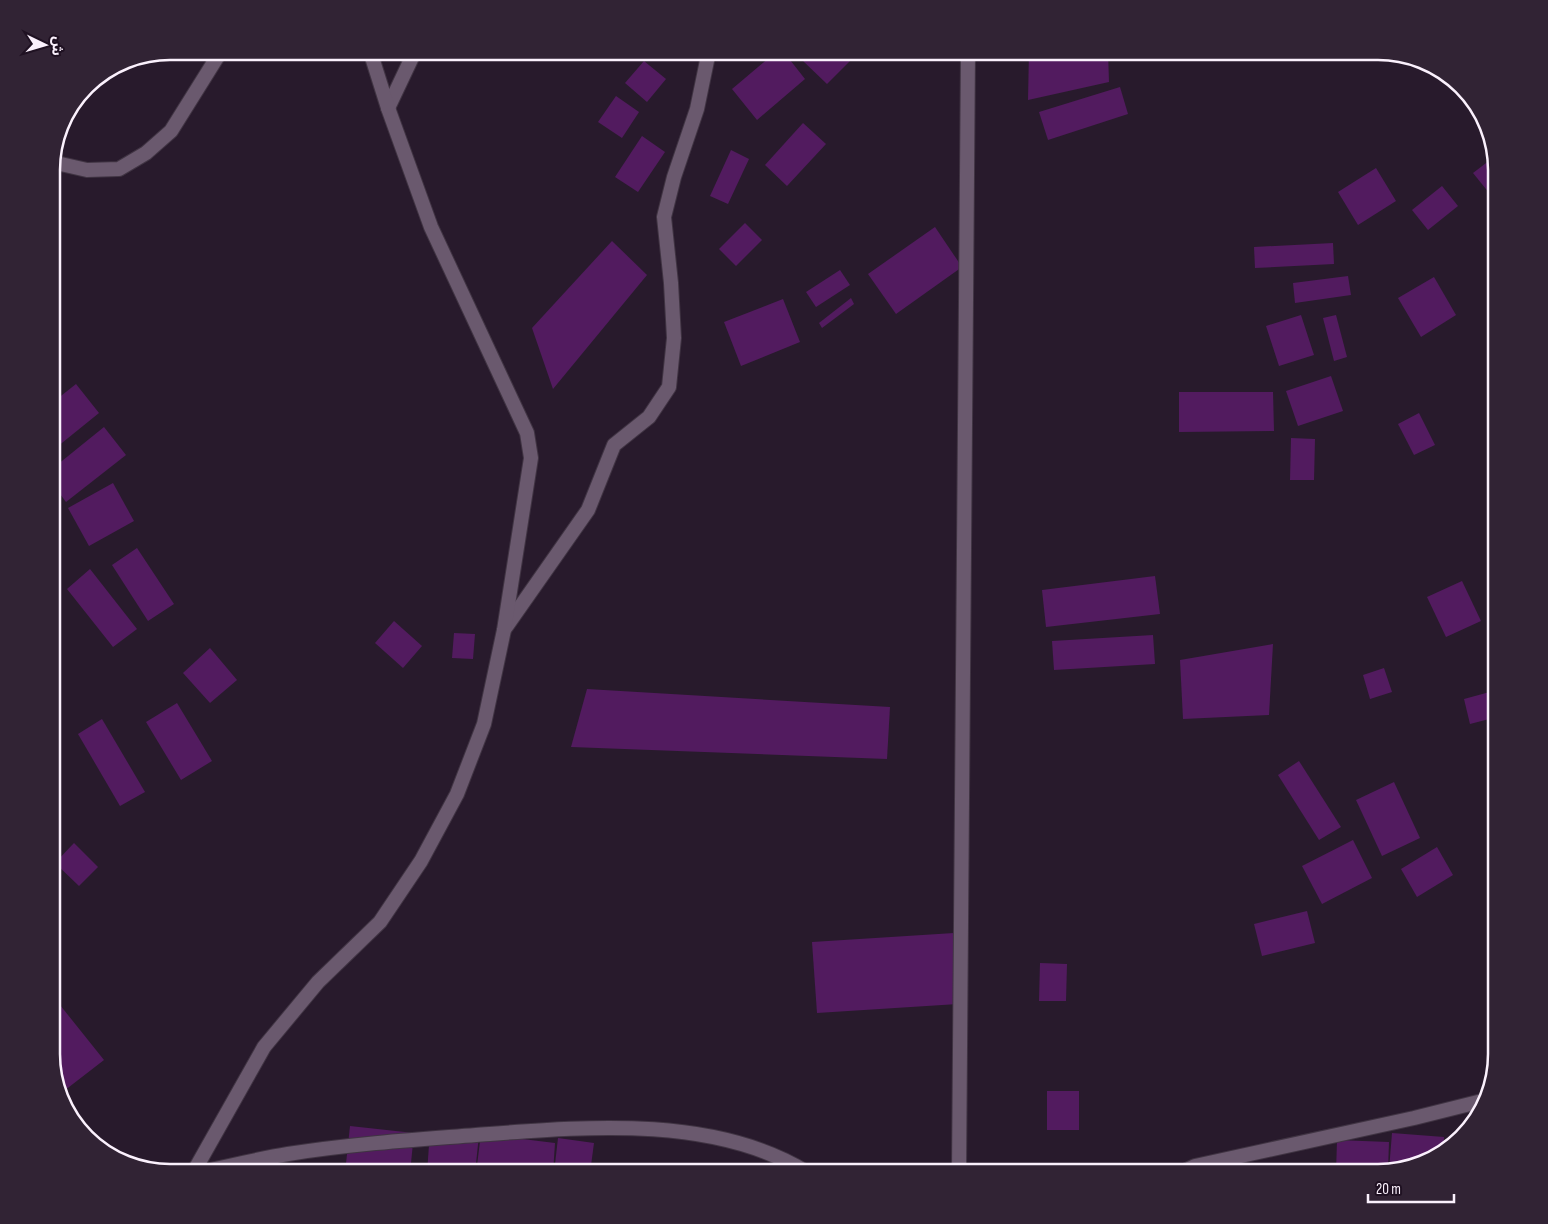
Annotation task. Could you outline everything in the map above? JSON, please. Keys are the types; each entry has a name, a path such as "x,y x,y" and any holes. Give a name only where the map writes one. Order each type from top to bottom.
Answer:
{"street":[{"path":"60,164 87,170 119,169 146,153 171,131 215,60"},
{"path":"199,1164 264,1047 318,982 380,922 421,861 458,794 484,724 504,630 531,458 526,433 431,227 373,60"},
{"path":"388,108 411,60"},
{"path":"504,630 588,510 614,445 649,417 669,387 674,338 671,283 664,217 674,177 698,109 708,60"},
{"path":"959,1164 968,60"},
{"path":"1204,1164 1477,1102"},
{"path":"239,1164 288,1154 397,1141 561,1129 635,1129 681,1132 724,1139 765,1152 791,1164"}],"building":[{"path":"766,60 790,60 805,79 757,120 732,89"},
{"path":"802,60 851,60 827,84"},
{"path":"1029,60 1108,60 1109,82 1028,100"},
{"path":"644,61 666,79 647,102 625,83"},
{"path":"1120,87 1128,114 1048,140 1039,112"},
{"path":"616,96 639,112 622,138 598,122"},
{"path":"803,123 826,144 787,186 765,165"},
{"path":"642,136 665,152 638,192 615,177"},
{"path":"731,150 749,159 728,204 710,196"},
{"path":"1487,162 1488,192 1473,173"},
{"path":"1376,168 1396,201 1358,225 1338,192"},
{"path":"1442,186 1458,206 1428,230 1412,210"},
{"path":"745,223 762,240 736,266 719,249"},
{"path":"935,227 962,267 896,314 868,274"},
{"path":"612,241 647,275 553,389 532,328"},
{"path":"1333,243 1334,264 1255,268 1254,247"},
{"path":"840,270 850,285 816,307 806,292"},
{"path":"1348,276 1351,295 1295,303 1293,283"},
{"path":"1434,277 1456,315 1421,337 1398,298"},
{"path":"851,298 854,304 822,328 819,323"},
{"path":"783,299 800,342 741,366 724,322"},
{"path":"1301,315 1314,355 1279,366 1266,326"},
{"path":"1336,315 1347,357 1334,361 1323,318"},
{"path":"1331,376 1343,411 1298,426 1286,391"},
{"path":"76,384 99,413 60,445 60,397"},
{"path":"1179,392 1273,392 1274,431 1179,432"},
{"path":"1419,413 1435,445 1414,455 1398,424"},
{"path":"104,427 126,455 66,502 60,494 60,463"},
{"path":"1291,438 1315,439 1314,480 1290,480"},
{"path":"113,483 134,521 89,546 68,508"},
{"path":"137,548 174,604 148,621 112,565"},
{"path":"90,569 137,629 113,647 67,589"},
{"path":"1155,576 1160,614 1046,627 1042,590"},
{"path":"1462,581 1481,621 1446,637 1427,597"},
{"path":"394,621 422,646 403,668 375,643"},
{"path":"454,633 475,634 473,659 452,658"},
{"path":"1153,635 1155,664 1054,670 1052,641"},
{"path":"1273,644 1269,715 1183,719 1180,660"},
{"path":"210,648 237,680 210,703 183,673"},
{"path":"1384,668 1392,692 1370,699 1363,675"},
{"path":"587,689 890,707 887,759 571,747"},
{"path":"1488,692 1488,719 1470,724 1464,699"},
{"path":"177,703 212,761 181,780 146,722"},
{"path":"102,719 145,792 120,806 78,734"},
{"path":"1299,761 1341,827 1319,840 1278,775"},
{"path":"1394,782 1420,838 1382,856 1356,800"},
{"path":"1353,840 1372,878 1322,904 1302,866"},
{"path":"74,843 98,867 79,886 60,868 60,858"},
{"path":"1437,847 1453,875 1417,897 1401,869"},
{"path":"1307,911 1315,943 1262,956 1254,924"},
{"path":"954,933 958,1004 817,1013 812,942"},
{"path":"1040,963 1067,964 1066,1001 1039,1001"},
{"path":"60,1005 104,1060 66,1089 60,1061"},
{"path":"1047,1091 1079,1091 1079,1130 1047,1130"},
{"path":"350,1126 414,1133 411,1164 346,1164"},
{"path":"430,1131 479,1135 476,1164 428,1164"},
{"path":"1392,1133 1444,1137 1444,1142 1426,1153 1390,1163"},
{"path":"481,1134 555,1143 554,1164 477,1164"},
{"path":"558,1138 594,1143 591,1164 555,1164"},
{"path":"1337,1140 1389,1142 1388,1164 1336,1164"}]}
